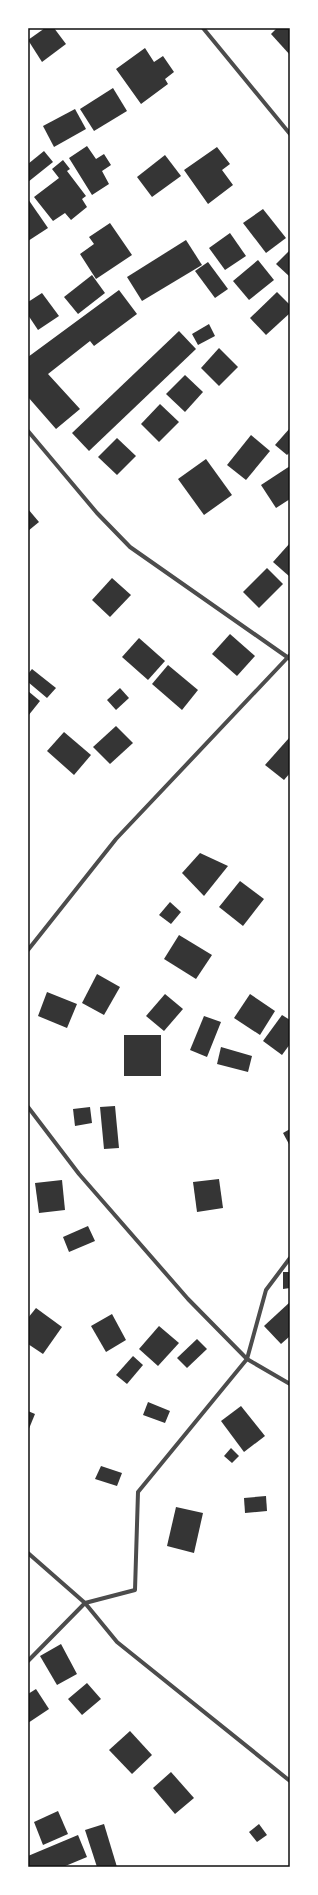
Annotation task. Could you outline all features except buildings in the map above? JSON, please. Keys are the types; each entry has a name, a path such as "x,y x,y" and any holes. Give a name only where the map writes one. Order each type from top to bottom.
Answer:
{"street":[{"path":"203,28 290,134"},
{"path":"28,431 97,513 130,547 289,657 116,839 28,950"},
{"path":"28,1108 95,1192 188,1299 246,1359 290,1384"},
{"path":"28,1661 85,1603 135,1590 138,1492 246,1359 266,1290 290,1258"},
{"path":"28,1553 85,1603 117,1642 290,1781"}]}
